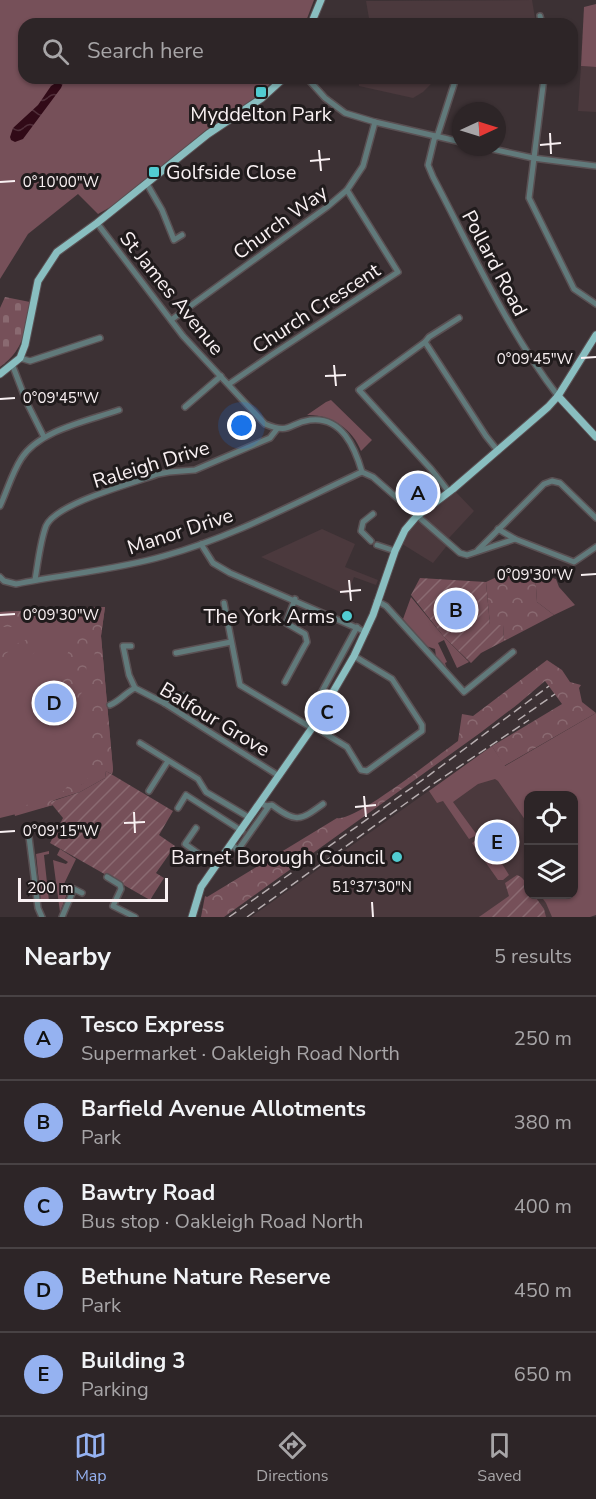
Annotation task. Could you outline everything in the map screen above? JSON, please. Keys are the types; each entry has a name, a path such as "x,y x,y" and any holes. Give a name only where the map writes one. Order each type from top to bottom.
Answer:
{"main road":[{"path":"314,18 321,0"},
{"path":"0,374 20,358 26,345 39,278 57,252 147,184 208,134 262,98 277,84"},
{"path":"192,917 201,887 250,818 265,804 279,776 313,727 354,656 366,632 395,551 405,530 416,517 498,451 558,396 596,335"},
{"path":"558,396 596,437"}],"street":[{"path":"312,84 325,98 345,113 452,140"},
{"name":"Pollard Road","path":"454,84 428,165 514,329 536,367 558,396"},
{"path":"543,84 529,198 574,289 596,304"},
{"name":"Church Way","path":"171,320 348,190 363,165 375,122"},
{"path":"506,153 533,159 596,166"},
{"path":"147,184 162,210 174,240 182,235"},
{"name":"Church Crescent","path":"230,384 398,272 348,190"},
{"name":"St James Avenue","path":"97,223 183,336 266,424 277,429"},
{"path":"449,492 359,390 429,337 459,318"},
{"path":"20,358 30,361 100,338"},
{"path":"425,342 498,451"},
{"path":"12,364 27,403 44,437"},
{"path":"185,407 221,376"},
{"path":"0,506 20,459 33,445 44,437 119,410"},
{"name":"Raleigh Drive","path":"35,580 47,524 55,514 70,505 158,474 195,470 270,438 277,429 288,429 312,420 329,423 340,430 351,442 362,472"},
{"path":"362,472 374,477 416,517 460,553 467,555 515,539"},
{"name":"Manor Drive","path":"0,577 4,581 16,584 143,562 201,544 362,472"},
{"path":"478,550 544,484 552,481 560,483 596,518"},
{"path":"370,541 361,531 363,522 373,514"},
{"path":"498,529 515,539 574,562 579,561 596,547"},
{"path":"201,544 213,563 222,568 366,632"},
{"path":"377,545 395,551"},
{"path":"285,682 307,642 305,634 286,623 295,599"},
{"path":"378,602 386,606 464,692 513,652"},
{"path":"224,603 240,685 347,747 361,770 367,771 422,731 422,725 392,679 354,656"},
{"path":"328,701 320,695 357,627"},
{"path":"176,653 231,642"},
{"name":"Balfour Grove","path":"131,646 123,646 129,675 135,688 164,703 279,776"},
{"path":"338,663 347,668"},
{"name":"Balfour Grove","path":"110,705 135,688"},
{"path":"164,703 170,696 187,695"},
{"path":"140,743 198,779 206,792 250,818"},
{"path":"149,791 168,761"},
{"path":"178,808 186,795 242,831"},
{"path":"232,846 238,850 265,804 272,805 297,819 305,817 323,804"},
{"path":"196,828 185,844 216,866"},
{"path":"29,837 38,908 42,917"},
{"path":"107,877 120,885 122,889 113,906 135,917"},
{"path":"62,917 74,889 82,893"}],"shaded area":[{"path":"532,0 535,18 369,18 366,1"},
{"path":"581,66 596,67 596,112 578,111"},
{"path":"359,84 431,84 413,98 359,86"},
{"path":"453,489 474,511 449,538 449,543 433,563 399,542 405,530"},
{"path":"322,529 355,544 345,567 378,580 376,585 354,577 347,595 261,557"},
{"path":"492,746 524,798 524,899 551,899 546,902 553,917 251,917"}],"green space":[{"path":"0,0 314,0 307,18 18,18 18,84 270,84 258,96 206,130 123,200 98,214 78,194 28,234 0,279"},
{"path":"596,4 596,67 581,66 584,7"},
{"path":"5,297 30,302 25,330 19,346 9,360 0,367 0,308"},
{"path":"331,400 372,440 361,451 352,436 340,424 324,417 307,415"},
{"path":"518,567 535,573 537,602 554,615 504,641 503,625 490,625 486,582"},
{"path":"535,573 556,579 559,587 575,605 554,615 537,602"},
{"path":"420,578 486,582 490,625 503,625 504,641 481,653 471,663 444,637 411,595"},
{"path":"411,597 444,637 469,662 457,668 444,640 438,643 447,662 445,663 447,669 436,657 435,649 426,646 403,619"},
{"path":"105,607 101,636 112,774 106,771 51,802 53,805 0,818 0,612"},
{"path":"105,607 101,636 112,774 106,771 105,778 80,792 51,801 53,805 15,816 13,808 51,798 74,782 81,785 89,776 92,743 87,713 90,706 95,649 89,618 77,623 62,619 25,627 0,627 0,612"},
{"path":"81,629 85,629 87,637 88,659 76,711 71,713 60,703 56,693 61,675 58,666 77,642"},
{"path":"30,638 36,641 37,649 33,654 21,659 12,651 5,654 0,663 0,641 10,640 16,644"},
{"path":"547,660 562,670 570,682 581,685 579,688 582,702 596,713 504,766 492,746 562,704 545,681 480,733 224,917 201,917 205,896 207,897 337,818 361,810 397,786 458,741 462,714 473,716"},
{"path":"596,713 596,915 552,917 543,899 578,899 578,791 524,791 524,818 498,781 495,779 478,784 453,802 477,835 469,839 443,801 437,803 429,791 492,746 505,766"},
{"path":"106,771 173,811 159,835 175,846 156,873 164,878 150,900 50,843 63,818 50,802 80,792 105,778"},
{"path":"479,838 495,861 499,859 509,875 503,880 498,880 472,843"},
{"path":"60,849 76,859 63,886 68,891 60,912 53,860 66,864 68,862 57,855"},
{"path":"49,851 49,854 44,855 49,901 41,902 36,854"},
{"path":"517,875 522,878 524,899 537,899 544,909 546,917 479,917 509,896 505,883"}],"water":[{"path":"63,84 23,139 15,142 11,140 13,128 38,105 51,86"}],"railway":[{"path":"229,917 424,779 549,686"},
{"path":"518,720 555,694"},
{"path":"247,917 430,786 529,720"}],"place":[{"name":"Myddelton Park","path":"261,92"},
{"name":"Golfside Close","path":"154,172"},
{"name":"Tesco Express","path":"418,493"},
{"name":"Barfield Avenue Allotments","path":"456,610"},
{"name":"The York Arms","path":"347,616"},
{"name":"Bethune Nature Reserve","path":"54,703"},
{"name":"Bawtry Road","path":"327,712"},
{"name":"Building 3","path":"497,842"},
{"name":"Barnet Borough Council","path":"397,857"}]}
